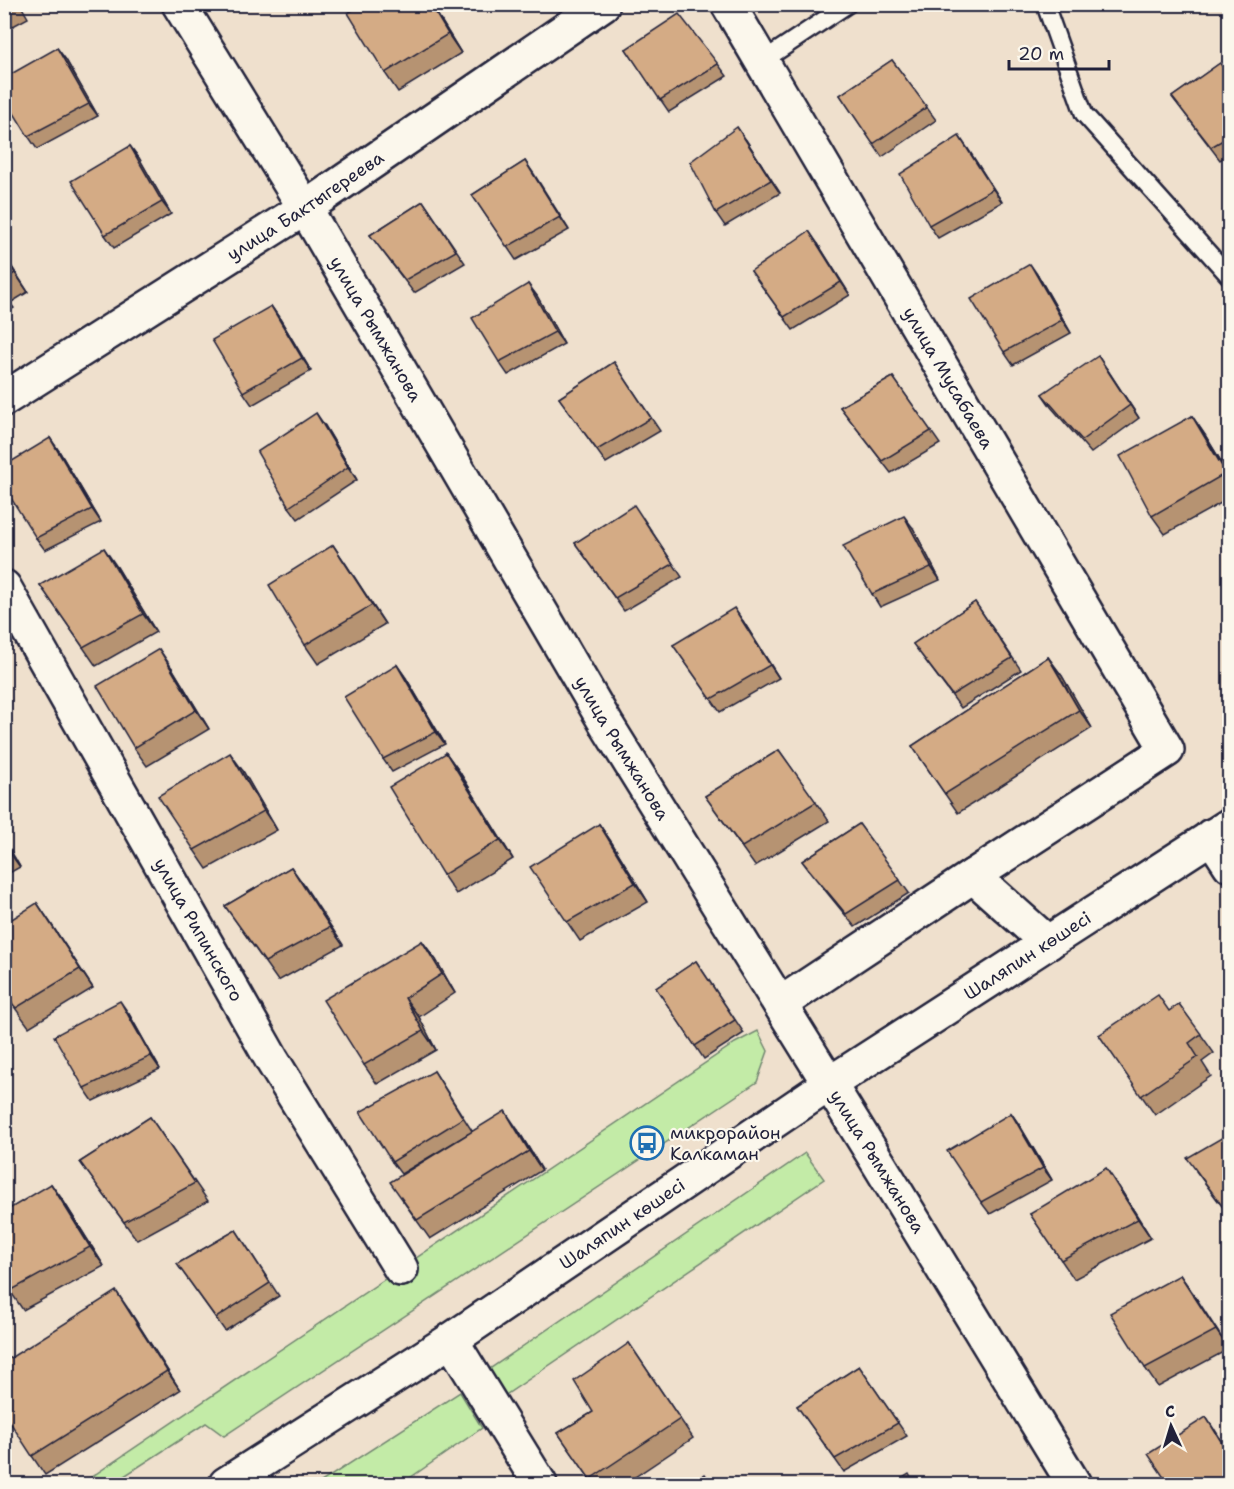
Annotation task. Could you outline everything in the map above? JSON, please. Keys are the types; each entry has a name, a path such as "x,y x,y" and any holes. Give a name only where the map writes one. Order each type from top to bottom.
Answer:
{"street":[{"name":"улица Рымжанова","path":"179,4 305,208 608,727 1074,1485"},
{"name":"улица Бактыгереева","path":"4,399 305,208 603,4"},
{"name":"улица Мусабаева","path":"728,4 1167,750 973,876"},
{"name":"улица Рипинского","path":"4,587 272,1060 401,1269"},
{"path":"1220,831 1230,865"},
{"name":"Шаляпин көшесі","path":"226,1485 451,1340 829,1084 1220,831"},
{"path":"780,1004 973,876 1048,943"},
{"path":"451,1340 540,1485"}],"lane":[{"path":"761,62 848,4"},
{"path":"1045,4 1084,114 1230,277"}],"green space":[{"path":"758,1031 768,1051 757,1082 224,1436 206,1423 112,1484 81,1484 735,1043"},
{"path":"805,1153 824,1179 491,1405 475,1379"},
{"path":"460,1392 482,1428 401,1484 318,1484"}],"building":[{"path":"362,4 430,4 448,34 385,73 348,13"},
{"path":"679,14 718,64 660,100 626,49"},
{"path":"57,48 89,104 28,136 4,97 4,78"},
{"path":"892,60 927,107 873,144 840,95"},
{"path":"1220,63 1230,78 1230,136 1211,147 1172,97"},
{"path":"737,127 771,180 716,213 690,162"},
{"path":"959,136 993,189 929,225 900,174"},
{"path":"130,146 162,202 105,235 71,181"},
{"path":"525,161 560,217 507,247 472,195"},
{"path":"423,201 456,251 405,280 370,235"},
{"path":"809,231 841,282 784,317 751,271"},
{"path":"4,257 15,273 4,280"},
{"path":"1030,264 1062,320 1004,352 971,299"},
{"path":"528,284 555,332 499,362 472,318"},
{"path":"271,306 302,358 243,392 212,340"},
{"path":"1098,356 1130,405 1082,440 1042,394"},
{"path":"614,362 651,418 597,450 559,398"},
{"path":"893,377 931,431 882,461 840,407"},
{"path":"316,413 348,467 289,507 257,452"},
{"path":"1192,416 1226,473 1152,516 1120,456"},
{"path":"50,438 92,509 36,538 4,487 4,466"},
{"path":"634,505 673,564 615,598 575,543"},
{"path":"904,516 931,567 872,594 843,546"},
{"path":"333,545 372,605 305,645 269,585"},
{"path":"104,548 143,614 83,647 40,585"},
{"path":"975,602 1012,658 952,695 913,644"},
{"path":"734,608 770,665 711,699 673,645"},
{"path":"159,649 196,710 134,748 97,686"},
{"path":"1048,657 1079,710 945,794 912,746"},
{"path":"397,665 436,732 383,759 344,697"},
{"path":"779,750 816,802 742,847 705,796"},
{"path":"230,753 264,811 194,850 158,796"},
{"path":"446,753 500,840 443,875 389,787"},
{"path":"599,824 635,883 567,922 530,867"},
{"path":"859,824 900,880 846,914 802,861"},
{"path":"291,867 330,927 265,962 225,906"},
{"path":"37,903 80,969 16,1008 4,993 4,924"},
{"path":"422,941 442,974 405,998 423,1031 364,1065 323,1000"},
{"path":"696,961 735,1020 695,1046 656,988"},
{"path":"1158,995 1169,1011 1179,1004 1201,1034 1189,1043 1198,1057 1141,1096 1099,1035"},
{"path":"120,1001 151,1056 84,1088 54,1036"},
{"path":"434,1071 463,1118 392,1162 360,1112"},
{"path":"505,1111 529,1151 417,1220 390,1182"},
{"path":"1011,1113 1043,1168 981,1202 947,1151"},
{"path":"150,1117 195,1183 124,1222 80,1162"},
{"path":"1230,1133 1230,1203 1223,1207 1187,1158"},
{"path":"1106,1168 1138,1219 1061,1260 1030,1214"},
{"path":"51,1184 90,1247 10,1291 4,1282 4,1212"},
{"path":"236,1230 270,1283 216,1318 177,1264"},
{"path":"1180,1275 1216,1330 1145,1368 1110,1313"},
{"path":"116,1291 167,1371 32,1456 4,1413 4,1362"},
{"path":"629,1343 680,1419 590,1479 558,1433 593,1412 574,1381"},
{"path":"859,1366 898,1423 835,1459 797,1406"},
{"path":"1206,1417 1230,1456 1230,1475 1214,1485 1169,1485 1148,1454"},
{"path":"705,1474 712,1485 688,1485"},
{"path":"909,1474 915,1485 891,1485"}],"place":[{"name":"микрорайон Калкаман","path":"647,1143"}]}
